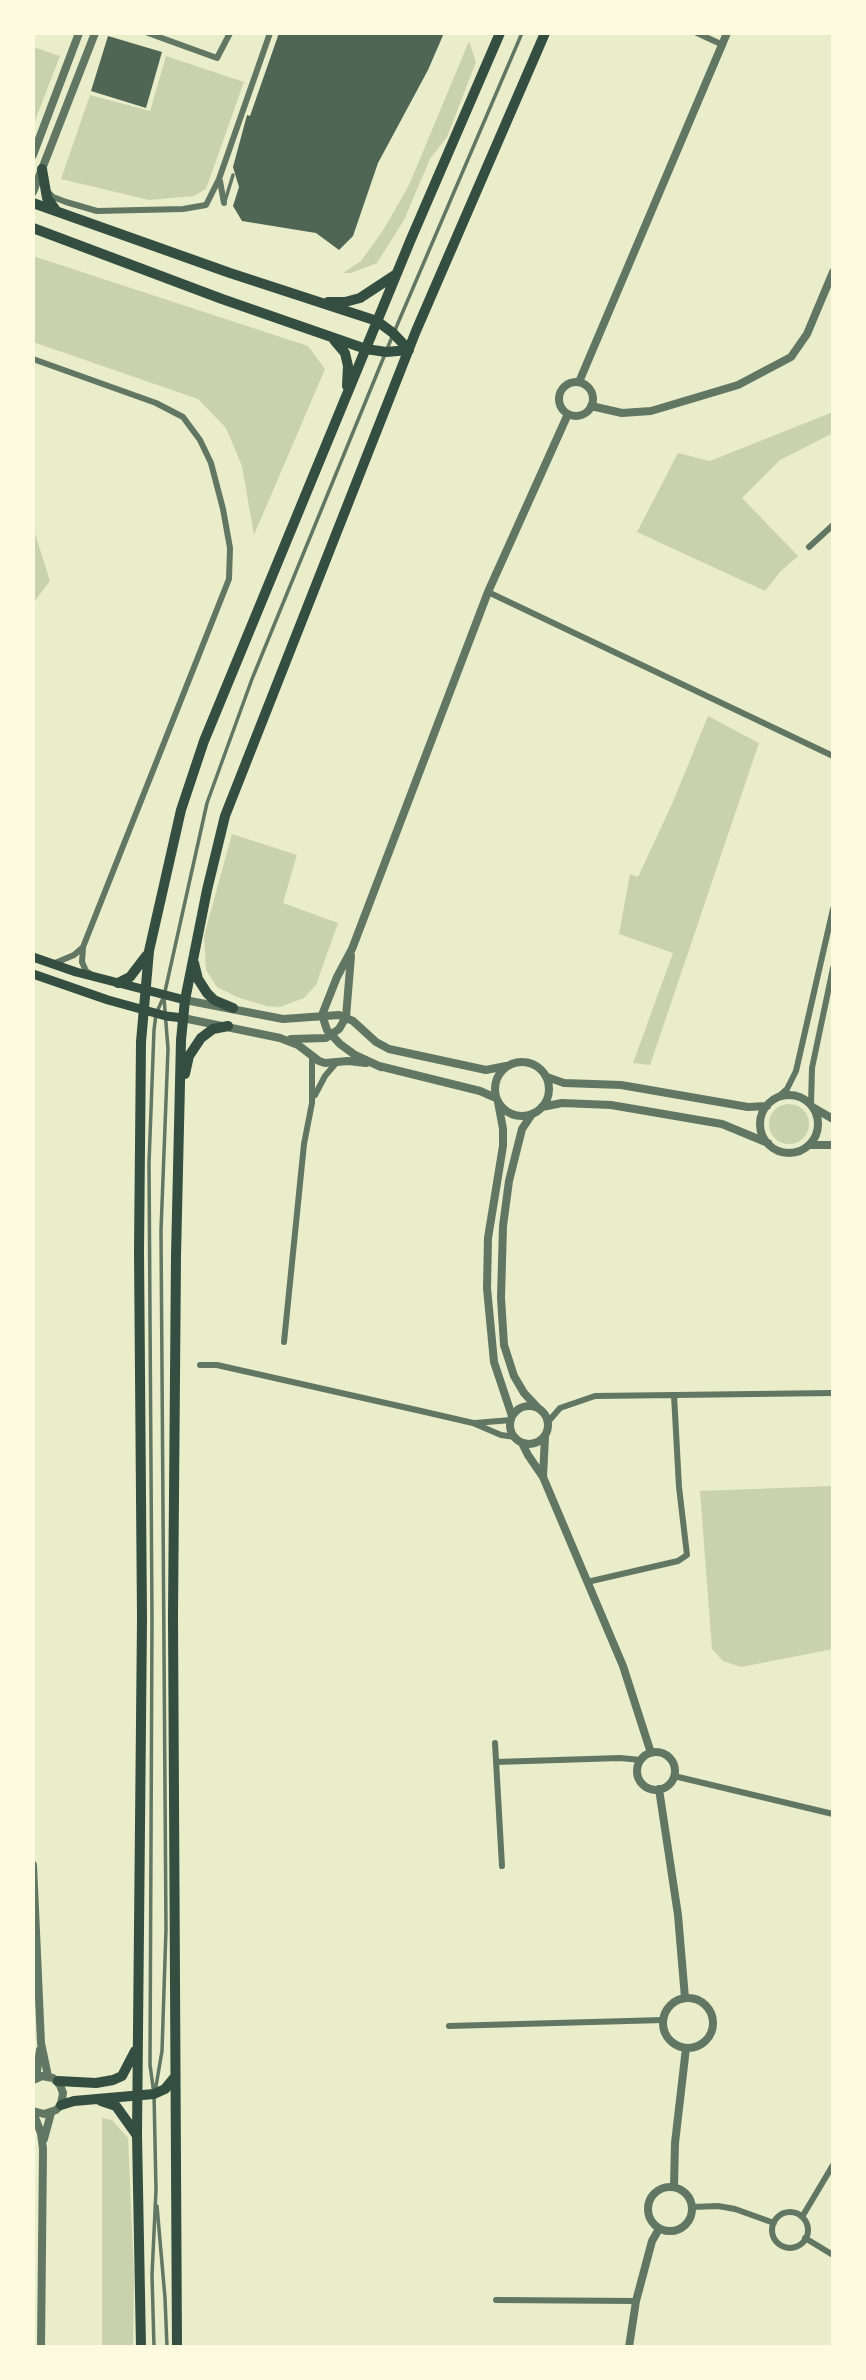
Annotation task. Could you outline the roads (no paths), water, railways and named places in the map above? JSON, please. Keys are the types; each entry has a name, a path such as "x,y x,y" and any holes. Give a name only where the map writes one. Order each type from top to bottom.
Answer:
{"highway":[{"path":"141,2347 137,2135 141,1922 139,1251 143,1010 149,951 166,870 191,776 377,321 500,33"},
{"path":"177,2347 173,1602 180,1097 185,1000 225,816 409,350 545,33"},
{"path":"42,169 38,189 61,213"},
{"path":"33,202 377,321 409,350"},
{"path":"33,228 222,299 366,349 386,352 409,350"},
{"path":"309,299 337,302 354,300 376,290 398,274"},
{"path":"326,335 337,342 345,353 348,373 345,400"},
{"path":"118,983 130,977 149,951"},
{"path":"193,955 195,971 202,987 214,1000 233,1008"},
{"path":"180,1097 189,1056 194,1046 213,1029 228,1026"},
{"path":"53,2079 96,2082 118,2078 129,2066 137,2041"},
{"path":"61,2105 74,2101 154,2094 165,2089 174,2078"},
{"path":"92,2099 116,2106 137,2135"}],"main road":[{"path":"33,957 94,977 185,1000"},
{"path":"33,974 143,1010 183,1018"}],"street":[{"path":"33,155 79,33"},
{"path":"42,169 94,33"},
{"path":"148,33 167,36 217,58 230,33"},
{"path":"38,189 87,209 153,211 206,205 219,179 270,33"},
{"path":"697,33 723,45"},
{"path":"579,382 727,33"},
{"path":"219,179 224,203"},
{"path":"579,382 564,386 559,396 561,406 568,414 579,415 591,406 622,412 651,411 738,385 791,357 807,334 833,272"},
{"path":"33,359 156,403 183,417 200,440 211,463 230,548 229,579 83,947 81,958 94,977"},
{"path":"579,382 591,391 591,406"},
{"path":"382,1067 355,1055 331,1035 322,1015 352,949 488,592 568,414"},
{"path":"809,547 833,525"},
{"path":"488,592 831,755"},
{"path":"768,1143 761,1127 761,1118 767,1106 787,1089 796,1071 833,909"},
{"path":"52,964 74,955 83,947"},
{"path":"273,1036 314,1040 331,1035 339,1029 345,1017 352,949"},
{"path":"809,1145 818,1126 812,1106 811,1068 833,968"},
{"path":"185,1000 283,1018 311,1018 331,1014 345,1017 389,1049 485,1070 521,1061 529,1062 536,1065 547,1077 565,1083 621,1085 748,1107 767,1106"},
{"path":"183,1018 291,1041 318,1061 330,1064 356,1062 481,1091 517,1115 532,1114"},
{"path":"284,1342 304,1144 312,1103 312,1055"},
{"path":"312,1103 321,1082 337,1062"},
{"path":"506,1066 495,1084 503,1146 488,1238 486,1288 494,1362 512,1418 511,1432 543,1477 623,1666 651,1752"},
{"path":"542,1107 550,1090 547,1077"},
{"path":"778,1098 796,1096 833,1119"},
{"path":"543,1477 548,1422 546,1415 524,1393 514,1376 504,1345 501,1298 503,1226 509,1181 522,1129 532,1114 542,1107 562,1103 611,1105 722,1124 788,1152 809,1145 833,1144"},
{"path":"200,1365 217,1365 473,1423 518,1440 536,1443 545,1436"},
{"path":"548,1422 560,1408 595,1396 833,1393"},
{"path":"587,1581 678,1561 687,1555 679,1487 674,1395"},
{"path":"473,1423 512,1418 522,1407 538,1408"},
{"path":"495,1743 502,1866"},
{"path":"651,1752 660,1752 671,1759 674,1765 674,1776 670,1783 659,1789 650,1788 640,1781 638,1768 641,1760 651,1752"},
{"path":"496,1762 620,1758 641,1760"},
{"path":"674,1776 833,1814"},
{"path":"659,1789 678,1916 685,1998"},
{"path":"33,1866 41,2043 34,2079 53,2079"},
{"path":"685,1998 698,1999 706,2004 714,2020 711,2036 697,2047 686,2048 670,2041 665,2033 663,2020 671,2004 685,1998"},
{"path":"449,2026 663,2020"},
{"path":"33,2111 51,2113 61,2105 64,2093 53,2079 41,2043"},
{"path":"674,2187 675,2143 686,2048"},
{"path":"33,2111 41,2133 43,2149 41,2347"},
{"path":"43,2149 51,2113"},
{"path":"802,2217 833,2165"},
{"path":"674,2187 687,2195 692,2207 691,2217 682,2228 666,2231 659,2228 649,2217 649,2202 659,2190 674,2187"},
{"path":"692,2207 718,2206 735,2209 774,2223"},
{"path":"790,2212 802,2217 808,2228 799,2245 784,2246 775,2238 774,2223 784,2213 790,2212"},
{"path":"629,2347 636,2301 652,2241 659,2228"},
{"path":"805,2238 833,2255"},
{"path":"496,2300 636,2301"}],"lane":[{"path":"167,2347 156,2190 154,2094 150,2065 152,1620 149,1163 152,1041 161,1015 207,803 252,679 393,333 522,33"},
{"path":"224,203 233,175"},
{"path":"154,2094 162,2050 166,1929 161,1230 168,1049 161,1015 163,996"},
{"path":"154,2347 152,2275 156,2190"}]}
